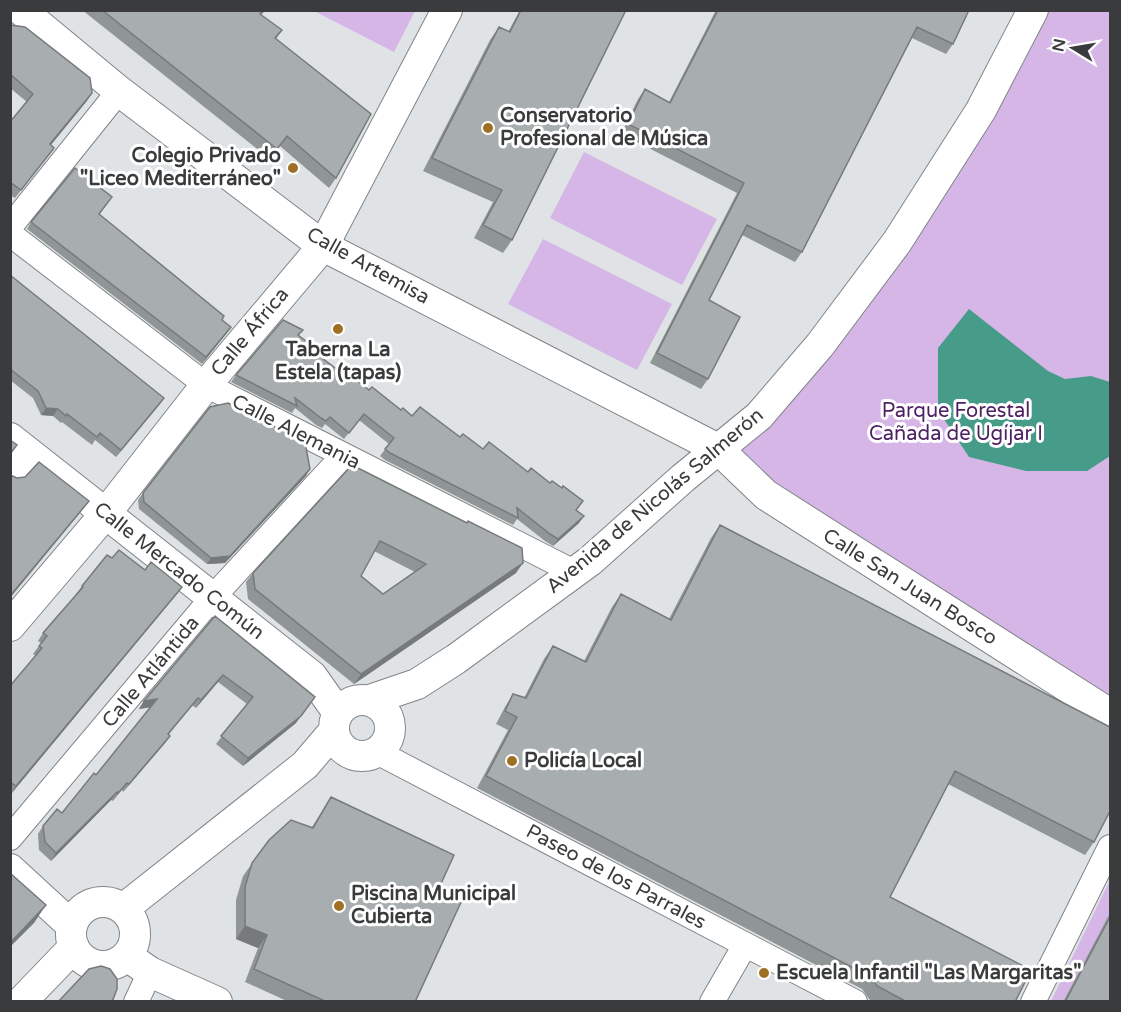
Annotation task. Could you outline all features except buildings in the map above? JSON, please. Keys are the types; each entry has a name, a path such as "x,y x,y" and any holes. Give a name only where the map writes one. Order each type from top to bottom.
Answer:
{"street":[{"name":"Calle Artemisa","path":"21,10 119,91 323,246 718,449"},
{"name":"Calle África","path":"10,626 106,513 206,385 323,246 447,10"},
{"name":"Avenida de Nicolás Salmerón","path":"123,909 305,765 358,736 417,684 456,659 590,561 759,416 820,345 897,242 981,110 1033,10"},
{"path":"10,227 119,91"},
{"name":"Calle Alemania","path":"10,234 206,385 574,572"},
{"path":"10,477 20,446"},
{"name":"Calle Mercado Común","path":"20,446 312,676 358,736"},
{"name":"Calle San Juan Bosco","path":"718,449 766,495 1110,714"},
{"name":"Calle Atlántida","path":"10,838 213,597 343,456"},
{"name":"Avenida de Nicolás Salmerón","path":"358,736 352,701 370,700 417,684"},
{"name":"Paseo de los Parrales","path":"358,736 855,1002"},
{"path":"1033,1002 1110,847"},
{"path":"10,869 73,936 80,956 88,962 98,966 119,963 139,964 217,1002"},
{"path":"21,1002 73,936 77,916 93,903 104,902 123,909 135,926 133,947 139,964 136,1002"},
{"path":"712,1002 745,945"}],"green space":[{"path":"314,11 415,11 394,52"},
{"name":"Parque Forestal Cañada de Ugíjar I","path":"1033,11 1110,11 1110,712 718,449 820,345"},
{"path":"584,152 717,219 682,285 550,218"},
{"path":"543,239 672,304 637,370 508,304"},
{"path":"1110,880 1110,1001 1051,1001"}],"shaded area":[{"path":"969,309 1048,371 1065,379 1091,376 1110,382 1110,456 1087,471 1026,471 969,457 938,410 938,348"}],"place":[{"name":"Conservatorio Profesional de Música","path":"488,128"},
{"name":"Colegio Privado \"Liceo Mediterráneo\"","path":"293,168"},
{"name":"Taberna La Estela (tapas)","path":"338,329"},
{"name":"Policía Local","path":"512,761"},
{"name":"Piscina Municipal Cubierta","path":"339,906"},
{"name":"Escuela Infantil \"Las Margaritas\"","path":"764,973"}]}
